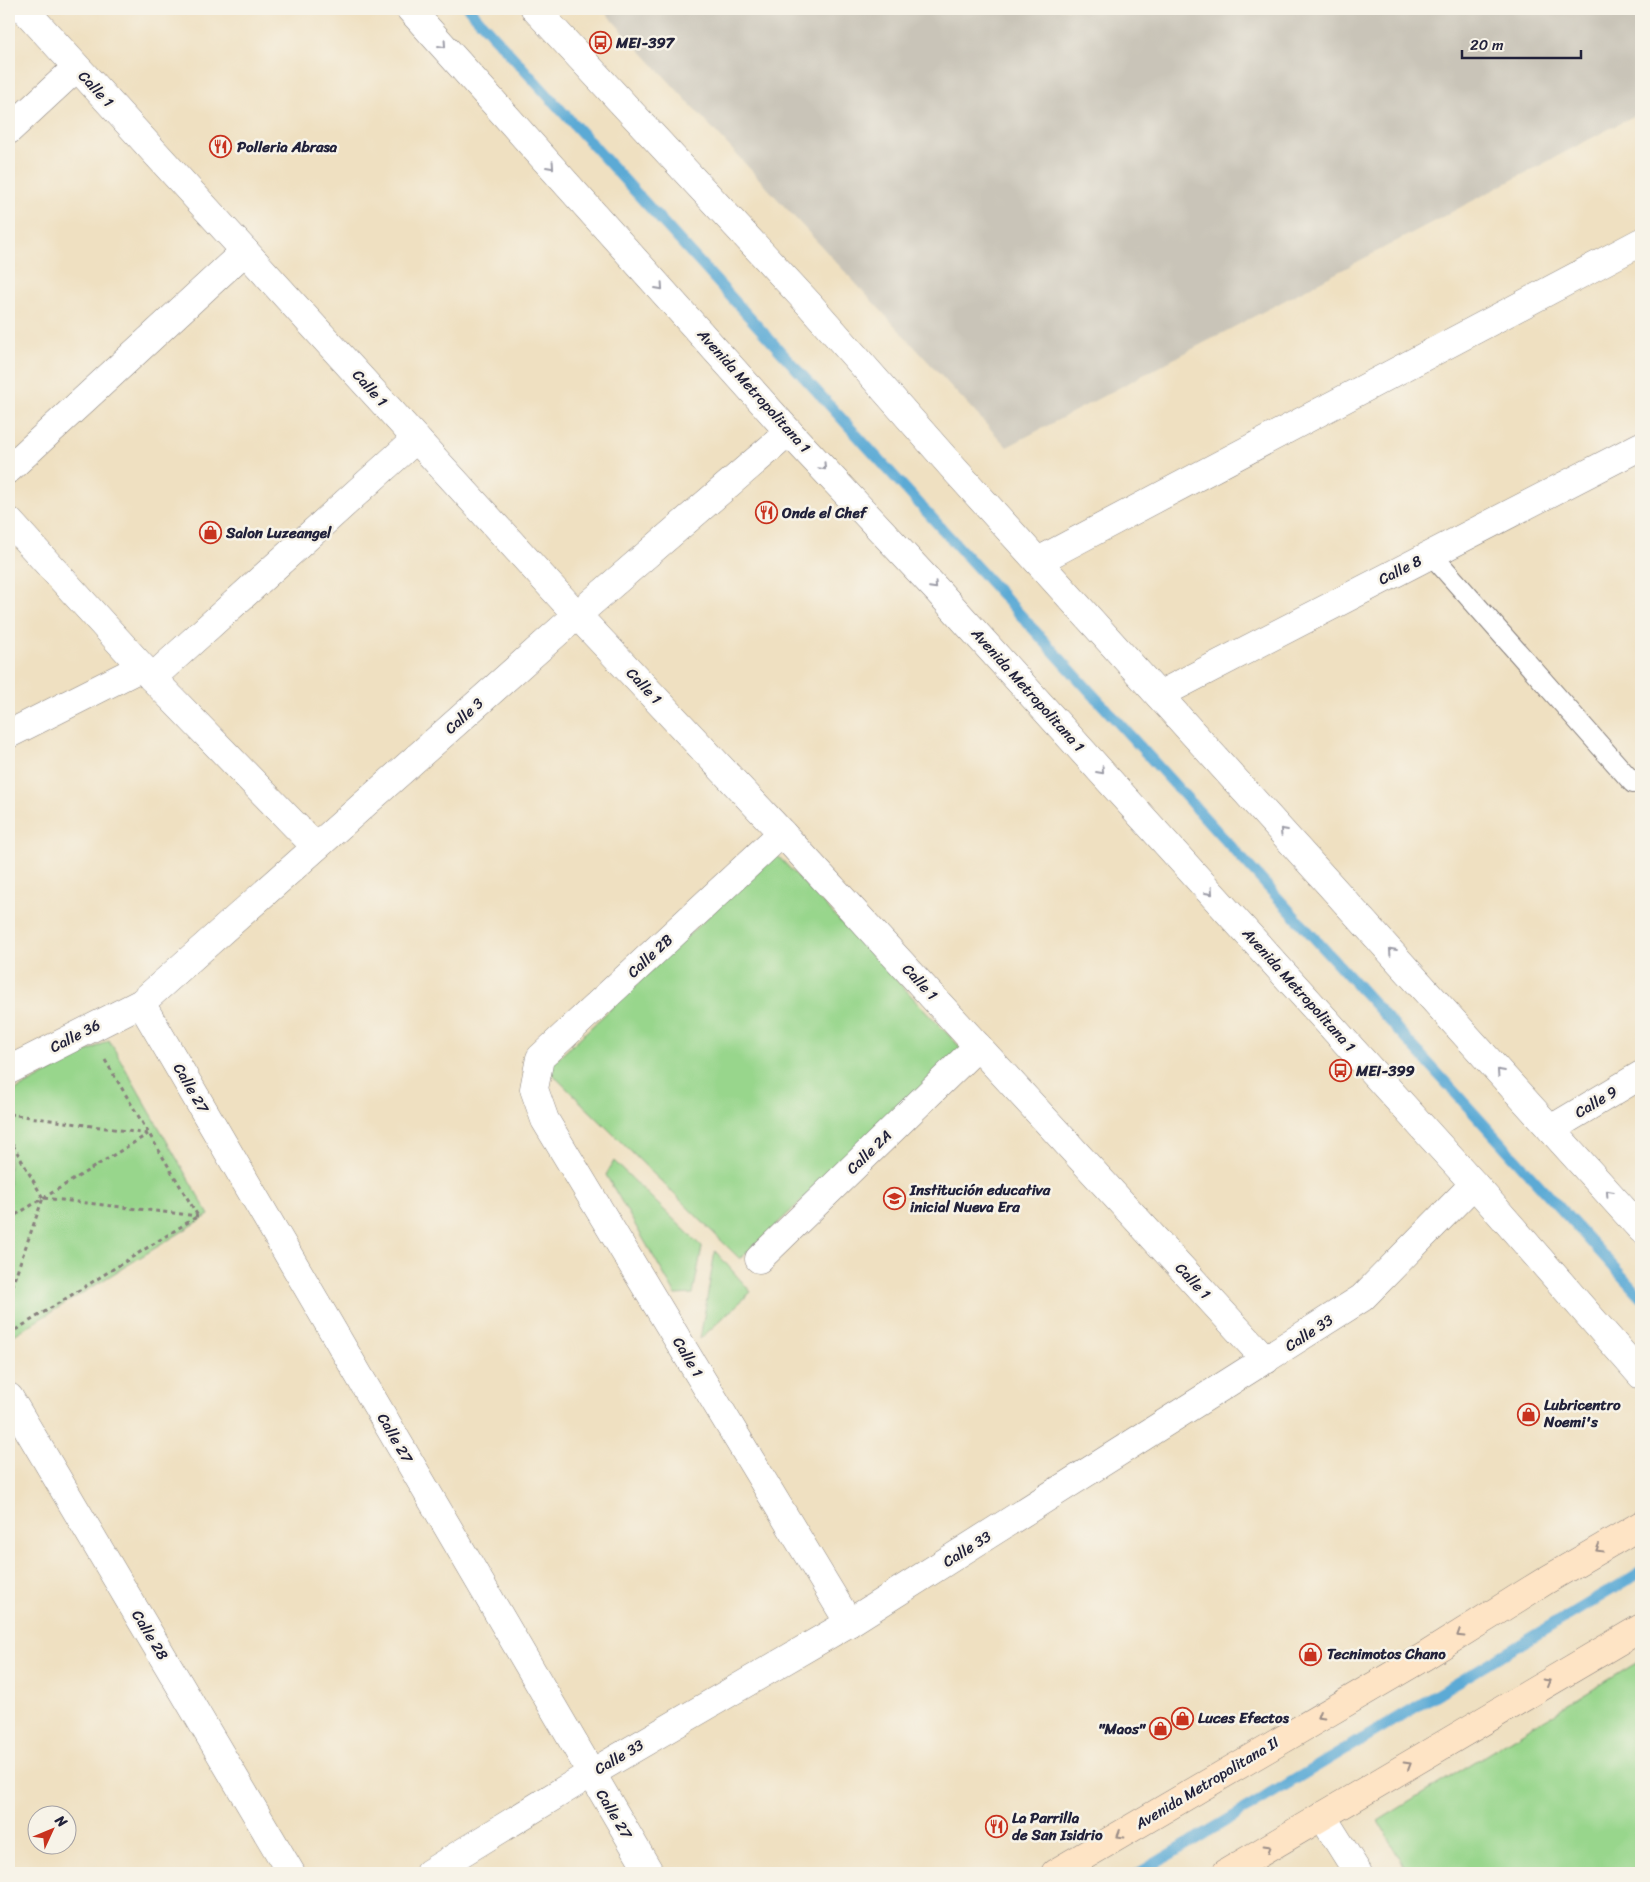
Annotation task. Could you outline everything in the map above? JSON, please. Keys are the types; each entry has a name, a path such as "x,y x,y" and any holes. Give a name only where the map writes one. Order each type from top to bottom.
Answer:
{"main road":[{"name":"Avenida Metropolitana II","path":"1055,1873 1425,1656 1545,1581 1641,1525"},
{"path":"1226,1873 1641,1628"}],"street":[{"name":"Calle 1","path":"24,9 577,615 782,833 1266,1360"},
{"name":"Avenida Metropolitana 1","path":"410,9 790,432 936,589 1474,1184 1641,1374"},
{"path":"535,9 808,304 1641,1229"},
{"path":"9,130 76,68"},
{"path":"1038,561 1641,242"},
{"path":"9,469 245,251"},
{"name":"Calle 3","path":"141,1002 577,615 790,432"},
{"path":"9,734 147,672 416,439"},
{"name":"Calle 8","path":"1159,695 1641,446"},
{"path":"9,521 147,672 316,847"},
{"name":"Calle 2B","path":"534,1088 540,1058 782,833"},
{"name":"Calle 36","path":"9,1070 141,1002"},
{"name":"Calle 27","path":"141,1002 590,1774 650,1873"},
{"name":"Calle 2A","path":"759,1259 978,1046"},
{"name":"Calle 9","path":"1550,1128 1641,1075"},
{"name":"Calle 1","path":"534,1088 545,1120 849,1623"},
{"name":"Calle 33","path":"429,1873 590,1774 849,1623 1362,1298 1474,1184"},
{"name":"Calle 28","path":"9,1398 291,1873"},
{"path":"1322,1816 1358,1873"}],"lane":[{"path":"1431,554 1633,783"}],"path":[{"path":"100,1054 198,1216"},
{"path":"9,1114 148,1134"},
{"path":"9,1219 148,1134"},
{"path":"9,1138 43,1198 9,1294"},
{"path":"43,1198 198,1216"},
{"path":"9,1334 198,1216"}],"shaded area":[{"path":"602,9 1641,9 1641,112 1007,447"}],"green space":[{"path":"775,853 962,1049 740,1259 547,1069"},
{"path":"109,1040 209,1215 9,1338 9,1094"},
{"path":"614,1161 702,1247 693,1294 676,1295 606,1175"},
{"path":"715,1251 751,1292 700,1339"},
{"path":"1641,1660 1641,1873 1408,1873 1378,1821"}],"waterway":[{"path":"469,9 1641,1297"},
{"path":"1139,1873 1641,1572"}],"place":[{"name":"MEI-397","path":"600,43"},
{"name":"Polleria Abrasa","path":"221,147"},
{"name":"Onde el Chef","path":"766,513"},
{"name":"Salon Luzeangel","path":"210,533"},
{"name":"MEI-399","path":"1340,1071"},
{"name":"Institución educativa inicial Nueva Era","path":"894,1199"},
{"name":"Lubricentro Noemi's","path":"1528,1414"},
{"name":"Tecnimotos Chano","path":"1311,1654"},
{"name":"Luces Efectos","path":"1182,1718"},
{"name":"\"Maos\"","path":"1161,1729"},
{"name":"La Parrilla de San Isidrio","path":"996,1827"}]}
